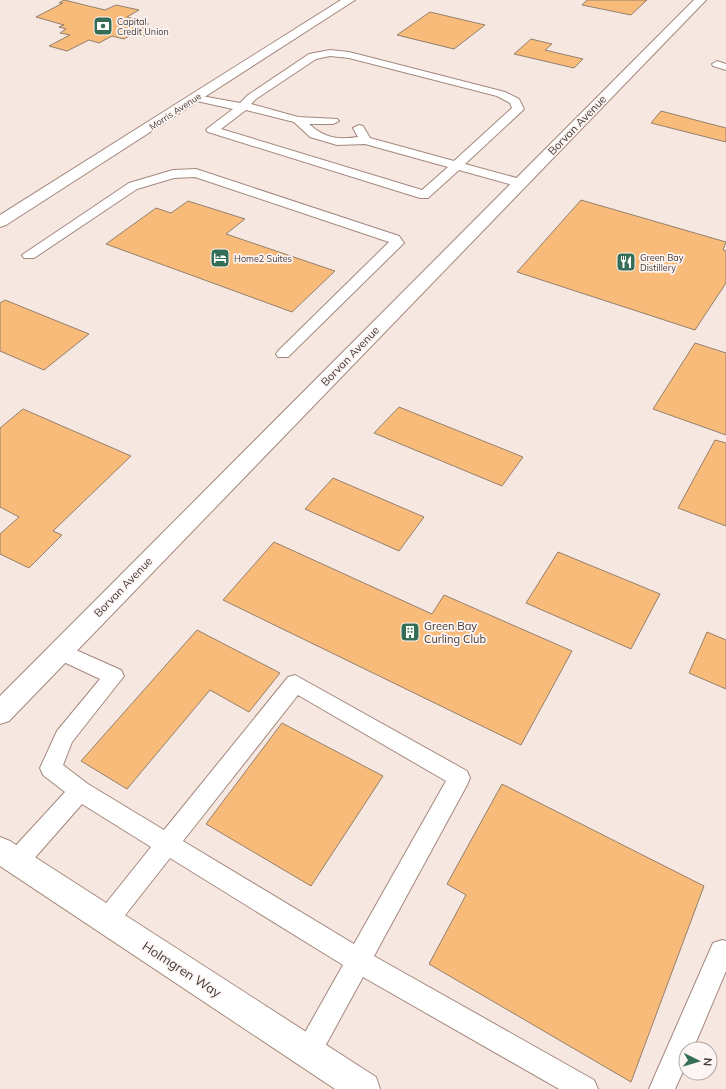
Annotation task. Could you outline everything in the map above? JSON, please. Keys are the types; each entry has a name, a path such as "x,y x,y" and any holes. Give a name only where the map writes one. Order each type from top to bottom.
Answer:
{"street":[{"name":"Morris Avenue","path":"0,222 349,0"},
{"name":"Borvan Avenue","path":"0,713 700,0"},
{"name":"Holmgren Way","path":"8,855 364,1089"}],"lane":[{"path":"330,53 349,55 494,92 515,101 518,109 458,166 424,195 212,130 243,107 252,96 313,56 330,53"},
{"path":"196,98 225,105 255,108 298,120 333,121"},
{"path":"298,120 314,135 341,143 365,140 520,183"},
{"path":"359,128 365,140"},
{"path":"29,255 134,186 173,174 196,173 394,239 397,243 283,354"},
{"path":"60,651 114,676 64,738 51,768 80,791 359,961 585,1089"},
{"path":"107,920 295,683 459,778 308,1052"},
{"path":"8,855 80,791"},
{"path":"662,1089 722,952 726,954"}],"shaded area":[{"path":"0,0 726,0 726,1089 0,1089"}],"building":[{"name":"Capital Credit Union","path":"64,0 105,10 116,5 139,10 127,17 148,23 148,25 142,29 154,32 145,36 134,33 124,39 112,36 99,43 89,40 67,51 49,46 70,35 60,33 66,29 59,27 64,25 36,17 63,3 59,3"},
{"path":"587,0 647,0 631,15 582,5"},
{"path":"430,12 485,25 454,49 397,35"},
{"path":"531,39 552,44 545,50 583,59 574,68 514,54"},
{"path":"661,111 726,128 726,142 651,123"},
{"name":"Green Bay Distillery","path":"581,200 726,242 723,250 726,251 726,283 695,330 517,272"},
{"name":"Home2 Suites","path":"188,201 245,219 226,234 335,271 292,312 106,244 156,208 171,213"},
{"path":"5,300 89,334 44,370 0,351 0,303"},
{"path":"695,343 726,353 726,435 653,409"},
{"path":"399,407 523,457 502,486 374,433"},
{"path":"23,409 131,456 53,531 62,535 29,568 0,554 0,534 19,517 0,507 0,428"},
{"path":"715,440 726,443 726,526 678,508"},
{"path":"333,478 424,517 399,551 305,509"},
{"name":"Green Bay Curling Club","path":"274,542 432,614 444,595 572,651 521,745 223,600"},
{"path":"558,552 660,594 631,649 526,603"},
{"path":"197,630 280,673 249,712 210,690 127,789 81,761"},
{"path":"707,632 726,640 726,689 689,673"},
{"path":"282,723 383,776 311,886 206,824"},
{"path":"502,784 704,886 631,1082 429,964 466,895 447,884"}],"place":[{"name":"Capital Credit Union","path":"103,26"},
{"name":"Home2 Suites","path":"220,258"},
{"name":"Green Bay Distillery","path":"626,262"},
{"name":"Green Bay Curling Club","path":"410,632"}]}
